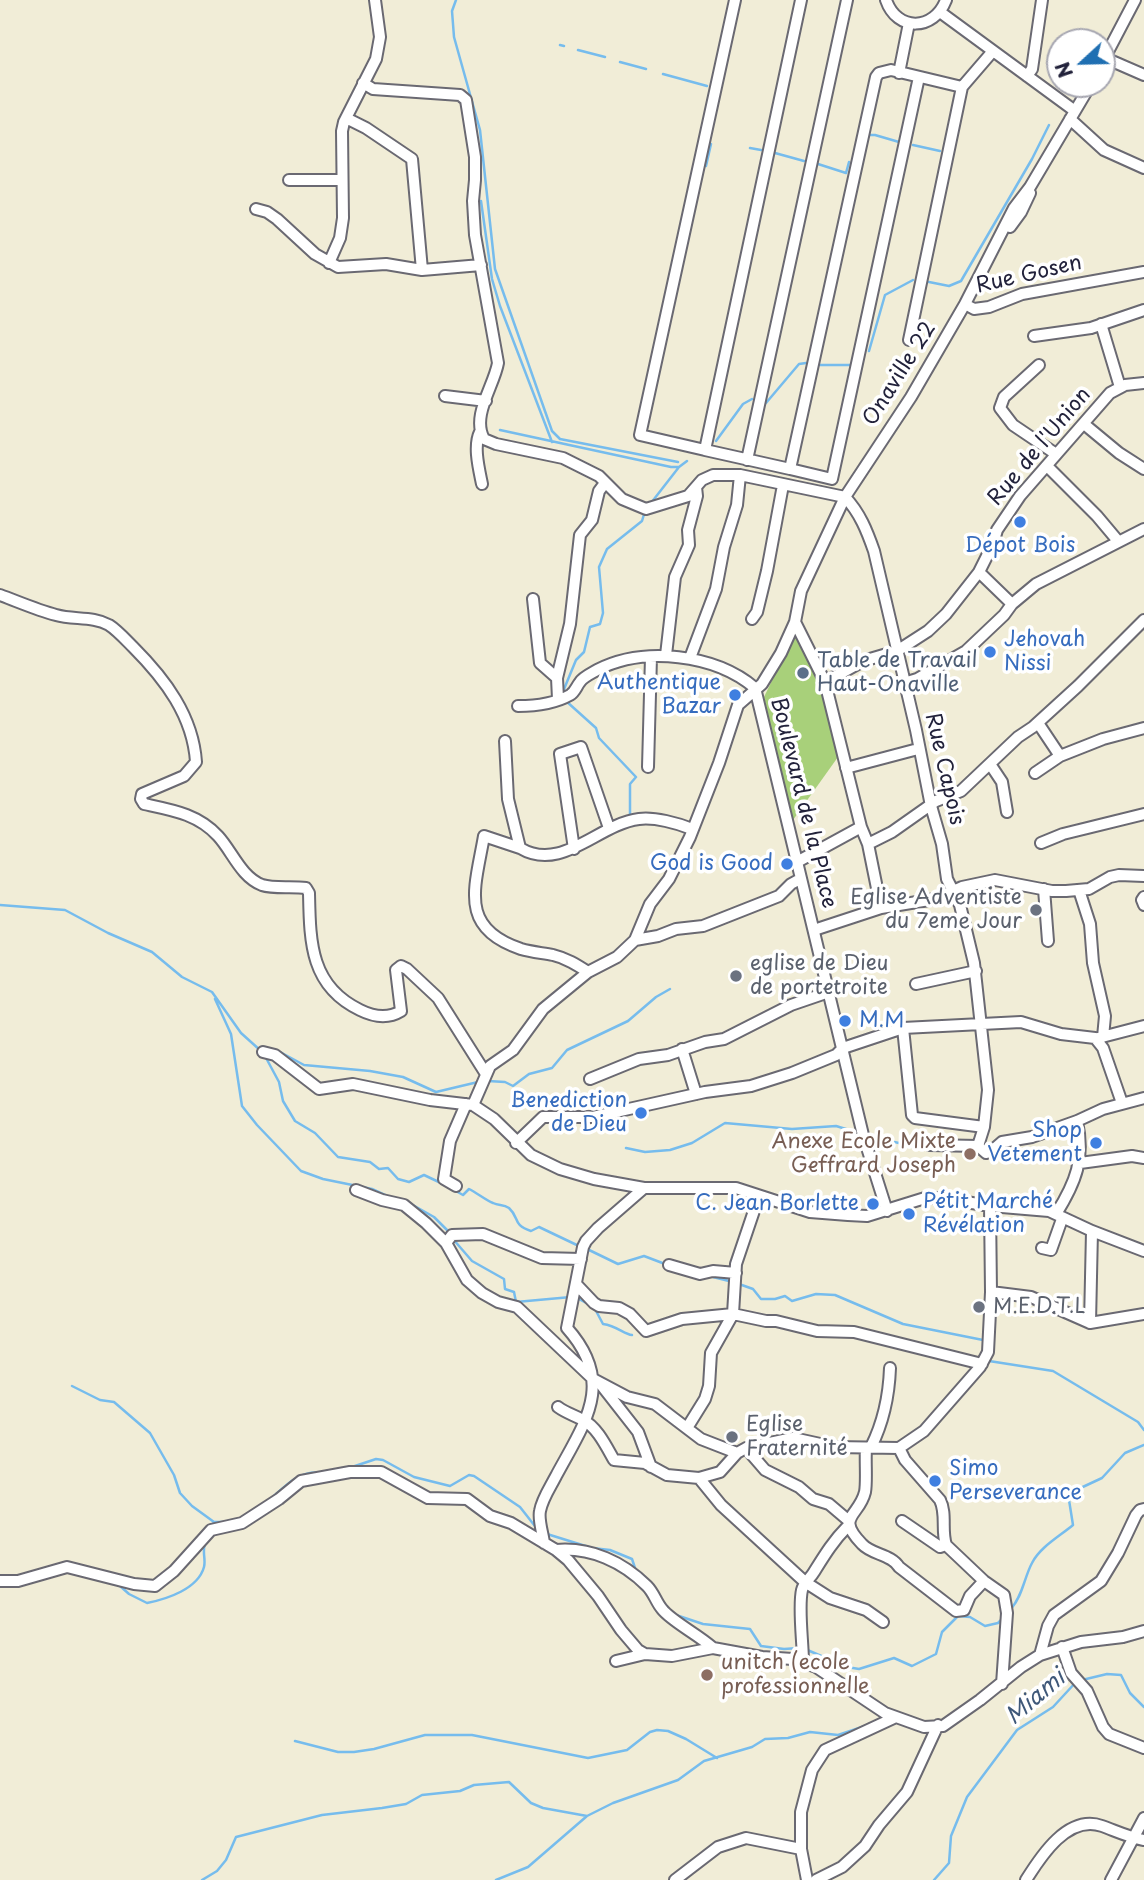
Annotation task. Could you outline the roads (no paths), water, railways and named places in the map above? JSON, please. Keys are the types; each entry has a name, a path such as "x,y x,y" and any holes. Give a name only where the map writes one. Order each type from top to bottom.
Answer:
{"street":[{"path":"329,263 340,238 343,218 342,131 376,59 380,37 375,0"},
{"path":"735,0 640,435 832,479 847,494"},
{"path":"705,450 801,0"},
{"path":"747,460 847,0"},
{"path":"886,0 894,14 909,23 921,24 932,20 946,0"},
{"path":"1027,76 1032,69 1042,0"},
{"path":"1116,36 1135,0"},
{"path":"940,12 1027,76 1072,115 1104,150 1144,168"},
{"path":"899,73 909,23"},
{"path":"909,340 962,87 993,51"},
{"path":"1116,65 1144,75"},
{"path":"790,469 876,77 884,71 962,87"},
{"path":"832,479 919,77"},
{"path":"363,83 373,89 460,95 466,100 475,157 472,201 475,235 498,363 496,377 479,424 480,432 488,442 564,458 599,476 622,499 646,509 688,496 702,480 713,475 740,475 783,485 847,494"},
{"name":"Onaville 22","path":"635,940 642,929 650,904 669,879 692,829 738,705 762,684 781,653 795,622 801,591 847,494 911,397 965,304 1014,208 1030,187 1082,98"},
{"path":"346,118 412,159 422,270"},
{"path":"289,180 342,180"},
{"path":"256,209 268,212 316,254 338,267 386,264 422,270 481,265"},
{"name":"Rue Gosen","path":"965,304 974,309 989,307 1022,294 1144,272"},
{"path":"1034,336 1073,332 1144,310"},
{"path":"1101,324 1120,387"},
{"path":"1039,365 1004,397 1000,408 1013,425 1056,454"},
{"name":"Rue de l'Union","path":"825,682 863,661 897,650 928,631 946,614 979,572 1006,514 1056,454 1110,393 1120,387 1144,383"},
{"path":"444,396 486,401"},
{"path":"1084,424 1119,453 1144,469"},
{"path":"480,432 477,452 482,484"},
{"path":"1047,466 1118,541"},
{"path":"690,658 716,589 724,547 737,505 740,475"},
{"path":"558,699 557,678 570,624 580,535 592,520 599,491 605,483"},
{"path":"752,619 757,612 783,485"},
{"path":"666,655 675,577 689,545 688,530 697,496 696,487"},
{"name":"Rue Capois","path":"847,494 866,529 874,551 931,806 942,844 947,879 960,905 976,971 988,1090 984,1127 978,1146"},
{"path":"904,683 917,679 966,651 1012,604 1036,584 1144,529"},
{"path":"979,572 1012,604"},
{"path":"0,595 59,616 109,625 147,661 178,702 195,743 196,762 184,776 142,794 144,804 190,814 219,837 242,869 254,880 264,885 306,888 309,893 311,938 321,976 335,995 362,1012 392,1017 401,1011 396,970 401,966 407,969 438,998 486,1074"},
{"path":"533,599 540,663 557,678"},
{"path":"868,844 885,836 936,801 961,791 1018,737 1038,723 1144,620"},
{"path":"795,622 825,682 861,827 868,844 881,908"},
{"path":"518,706 539,705 571,694 581,680 598,670 636,659 666,655 690,658 737,675 755,688"},
{"path":"648,767 651,657"},
{"name":"Boulevard de la Place","path":"755,688 863,1135 887,1211"},
{"path":"1038,723 1060,756"},
{"path":"1035,773 1060,756 1103,739 1144,728"},
{"path":"505,741 508,799 520,848"},
{"path":"574,849 560,754 581,747 609,828"},
{"path":"846,768 918,749"},
{"path":"990,764 1002,782 1007,813"},
{"path":"1041,844 1063,834 1144,814"},
{"path":"587,972 557,956 521,949 494,937 477,920 475,898 484,836 542,857 574,849 609,828 637,819 649,819 692,829"},
{"path":"797,862 861,827"},
{"path":"814,930 881,908 935,899 953,891 995,880 1052,891 1089,889 1119,875 1144,876"},
{"path":"456,1186 444,1179 450,1141 490,1066 513,1050 543,1009 587,972 617,957 635,940 676,929 703,926 779,896 800,879"},
{"path":"1044,888 1048,941"},
{"path":"1079,890 1090,924 1093,963 1099,981 1104,1016 1099,1037 1122,1103"},
{"path":"1144,897 1144,905"},
{"path":"916,984 976,971"},
{"path":"590,1079 639,1059 668,1055 724,1039 791,1006 829,992"},
{"path":"516,1143 543,1117 593,1117 610,1111 696,1094 751,1086 836,1055 843,1048 903,1028 1021,1022 1061,1034 1099,1037 1144,1026"},
{"path":"903,1028 912,1115 915,1118 984,1127"},
{"path":"682,1049 696,1094"},
{"path":"263,1052 275,1055 319,1088 353,1084 430,1100 470,1104 494,1119 531,1155 560,1170 594,1179 644,1188 736,1188 810,1212 867,1216 925,1198 1049,1211 1144,1251"},
{"path":"929,1145 978,1146 986,1153 1002,1142 1032,1137 1103,1109 1144,1098"},
{"path":"1042,1248 1051,1250 1059,1216 1080,1163 1077,1121"},
{"path":"1080,1163 1132,1156 1144,1158"},
{"path":"544,1543 540,1512 584,1420 596,1380 591,1363 580,1343 567,1328 586,1241 644,1188"},
{"path":"356,1190 404,1205 446,1243 467,1280 498,1302 517,1307 596,1380 638,1432 651,1467"},
{"path":"687,1428 705,1399 709,1386 711,1353 733,1314 736,1272 743,1238 759,1196"},
{"path":"558,1407 571,1416 584,1420 597,1433 614,1460 645,1462 667,1475 699,1478 720,1472 742,1451 793,1438 823,1446 899,1448 924,1431 982,1364 988,1352 991,1292 989,1206"},
{"path":"1090,1323 1092,1231"},
{"path":"446,1243 452,1235 483,1234 542,1258 581,1259"},
{"path":"669,1265 700,1274 713,1271 736,1272"},
{"path":"576,1284 594,1303 619,1308 630,1314 646,1331 682,1319 733,1314 817,1331 853,1332 900,1346 982,1364"},
{"path":"991,1292 1031,1297 1090,1323 1144,1314"},
{"path":"803,1662 801,1593 805,1582 849,1524 865,1492 868,1448 879,1432 887,1401 890,1368"},
{"path":"596,1380 627,1397 655,1404 711,1445 742,1451 765,1470 799,1487 813,1499 829,1504 849,1524 867,1549 895,1561 899,1567 956,1611 964,1610 970,1595 984,1581"},
{"path":"899,1448 905,1460 944,1508 946,1545 984,1581 1004,1595 1007,1610 1002,1684"},
{"path":"0,1581 18,1581 67,1567 134,1584 155,1586 174,1571 211,1530 242,1523 279,1499 300,1481 350,1472 381,1472 428,1498 467,1499 490,1516 511,1523 556,1549 568,1560 621,1630 638,1650 645,1654"},
{"path":"699,1478 721,1505 805,1582 830,1598 866,1610 883,1622"},
{"path":"1040,1655 1054,1615 1101,1581 1136,1515 1144,1509"},
{"path":"902,1521 940,1547 946,1545"},
{"path":"556,1549 572,1548 611,1559 647,1586 662,1609 713,1648"},
{"path":"616,1661 645,1654 672,1656 713,1648 793,1659 816,1667 864,1701 896,1717 924,1727 943,1726 1040,1655 1081,1642 1123,1637 1144,1631"},
{"path":"1062,1647 1071,1673 1087,1691 1103,1727 1109,1734 1144,1748"},
{"path":"807,1880 801,1849 802,1812 812,1770 825,1750 896,1717"},
{"path":"822,1879 842,1867 865,1846 906,1792 938,1725"},
{"path":"1111,1880 1138,1839 1144,1818"},
{"path":"1026,1880 1044,1853 1071,1828 1087,1823 1100,1825 1138,1839"},
{"path":"675,1880 718,1847 746,1838 801,1849"}],"waterway":[{"path":"456,0 452,11 454,37 480,130 495,269 552,431 560,439 678,462"},
{"path":"560,45 564,46"},
{"path":"578,50 605,57"},
{"path":"620,62 646,69"},
{"path":"663,74 707,86"},
{"path":"929,282 949,286 961,281 1049,125"},
{"path":"868,135 899,142"},
{"path":"706,166 711,144"},
{"path":"913,145 940,151"},
{"path":"750,148 761,150"},
{"path":"775,153 804,161"},
{"path":"818,164 846,173 849,162"},
{"path":"481,201 492,279 552,442"},
{"path":"869,351 885,295 913,280"},
{"path":"766,403 799,364 806,363"},
{"path":"820,365 850,365"},
{"path":"716,441 743,404 752,399"},
{"path":"500,430 679,467"},
{"path":"651,503 679,467 687,461"},
{"path":"562,694 576,660 584,652 590,627 600,624 603,613 599,567 607,549 642,521 645,511"},
{"path":"566,701 596,728 599,738 636,777 630,784 630,818"},
{"path":"0,905 65,910 152,952 182,977 212,992 241,1033 261,1051"},
{"path":"488,1081 505,1082 513,1086 529,1074 552,1068 567,1050 628,1021 656,997 670,989"},
{"path":"215,999 231,1034 242,1106 257,1125 301,1171 323,1179 372,1189 385,1195"},
{"path":"280,1052 304,1065 403,1077 436,1092 478,1082"},
{"path":"265,1056 279,1082 283,1101 295,1121 315,1133 338,1157 370,1162 379,1169 388,1168 398,1179 409,1182 424,1175 443,1184"},
{"path":"626,1148 645,1152 670,1150 692,1143 725,1123 792,1129 836,1126 859,1133"},
{"path":"868,1136 912,1146"},
{"path":"454,1190 463,1195 469,1189 491,1202 509,1208 525,1229 531,1231 539,1227 581,1247"},
{"path":"411,1204 434,1217 450,1233"},
{"path":"453,1239 472,1261 504,1279 505,1289 514,1292 516,1302 571,1297"},
{"path":"587,1249 618,1264 644,1256 665,1264"},
{"path":"709,1276 733,1282"},
{"path":"739,1284 753,1289 761,1299 785,1296 792,1301 816,1294 835,1295 903,1324 983,1340"},
{"path":"577,1298 590,1305"},
{"path":"595,1309 603,1324 632,1335"},
{"path":"989,1361 1053,1371 1138,1422 1144,1430"},
{"path":"72,1386 100,1400 114,1402 150,1433 174,1475 180,1493 192,1506 214,1522"},
{"path":"1011,1609 1036,1557 1073,1525 1069,1500 1072,1492 1102,1478 1125,1453 1144,1445"},
{"path":"352,1467 376,1459 383,1460 414,1477 450,1486 469,1475 474,1476 520,1507 538,1530"},
{"path":"274,1496 301,1476 322,1473"},
{"path":"213,1525 214,1522 226,1522"},
{"path":"547,1534 592,1548 610,1550 632,1559 636,1571"},
{"path":"120,1586 147,1603 181,1592 201,1575 205,1544"},
{"path":"676,1615 703,1624 750,1629 761,1646 799,1648"},
{"path":"805,1649 847,1667 859,1669 894,1658 912,1666 936,1654 942,1632 958,1616 970,1617 985,1626 998,1623 1002,1619"},
{"name":"Miami","path":"1082,1680 1107,1674 1121,1675 1130,1693 1144,1707"},
{"name":"Miami","path":"934,1880 949,1863 951,1836 967,1797 1017,1730 1053,1707 1076,1682"},
{"path":"496,1880 528,1867 587,1816 613,1803 678,1780 704,1761 752,1747 765,1739 788,1738 810,1732 838,1735 865,1726"},
{"path":"295,1741 338,1752 354,1752 425,1735 472,1735 588,1758 627,1750 650,1732 657,1730 668,1731 686,1739 717,1758"},
{"path":"202,1880 217,1871 226,1860 236,1837 322,1815 406,1804 422,1795 460,1791 474,1785 509,1782 531,1803 543,1808 587,1816"}],"place":[{"name":"Dépot Bois","path":"1020,522"},
{"name":"Jehovah Nissi","path":"990,652"},
{"name":"Table de Travail Haut-Onaville","path":"803,673"},
{"name":"Authentique Bazar","path":"735,695"},
{"name":"God is Good","path":"787,864"},
{"name":"Eglise Adventiste du 7eme Jour","path":"1036,910"},
{"name":"eglise de Dieu de portetroite","path":"736,976"},
{"name":"M.M","path":"845,1021"},
{"name":"Benediction de Dieu","path":"641,1113"},
{"name":"Shop Vetement","path":"1096,1143"},
{"name":"Anexe Ecole Mixte Geffrard Joseph","path":"970,1154"},
{"name":"C. Jean Borlette","path":"873,1204"},
{"name":"Pétit Marché Révélation","path":"909,1214"},
{"name":"M.E.D.T.L","path":"979,1307"},
{"name":"Eglise Fraternité","path":"732,1437"},
{"name":"Simo Perseverance","path":"935,1481"},
{"name":"unitch (ecole professionnelle","path":"707,1675"}]}
